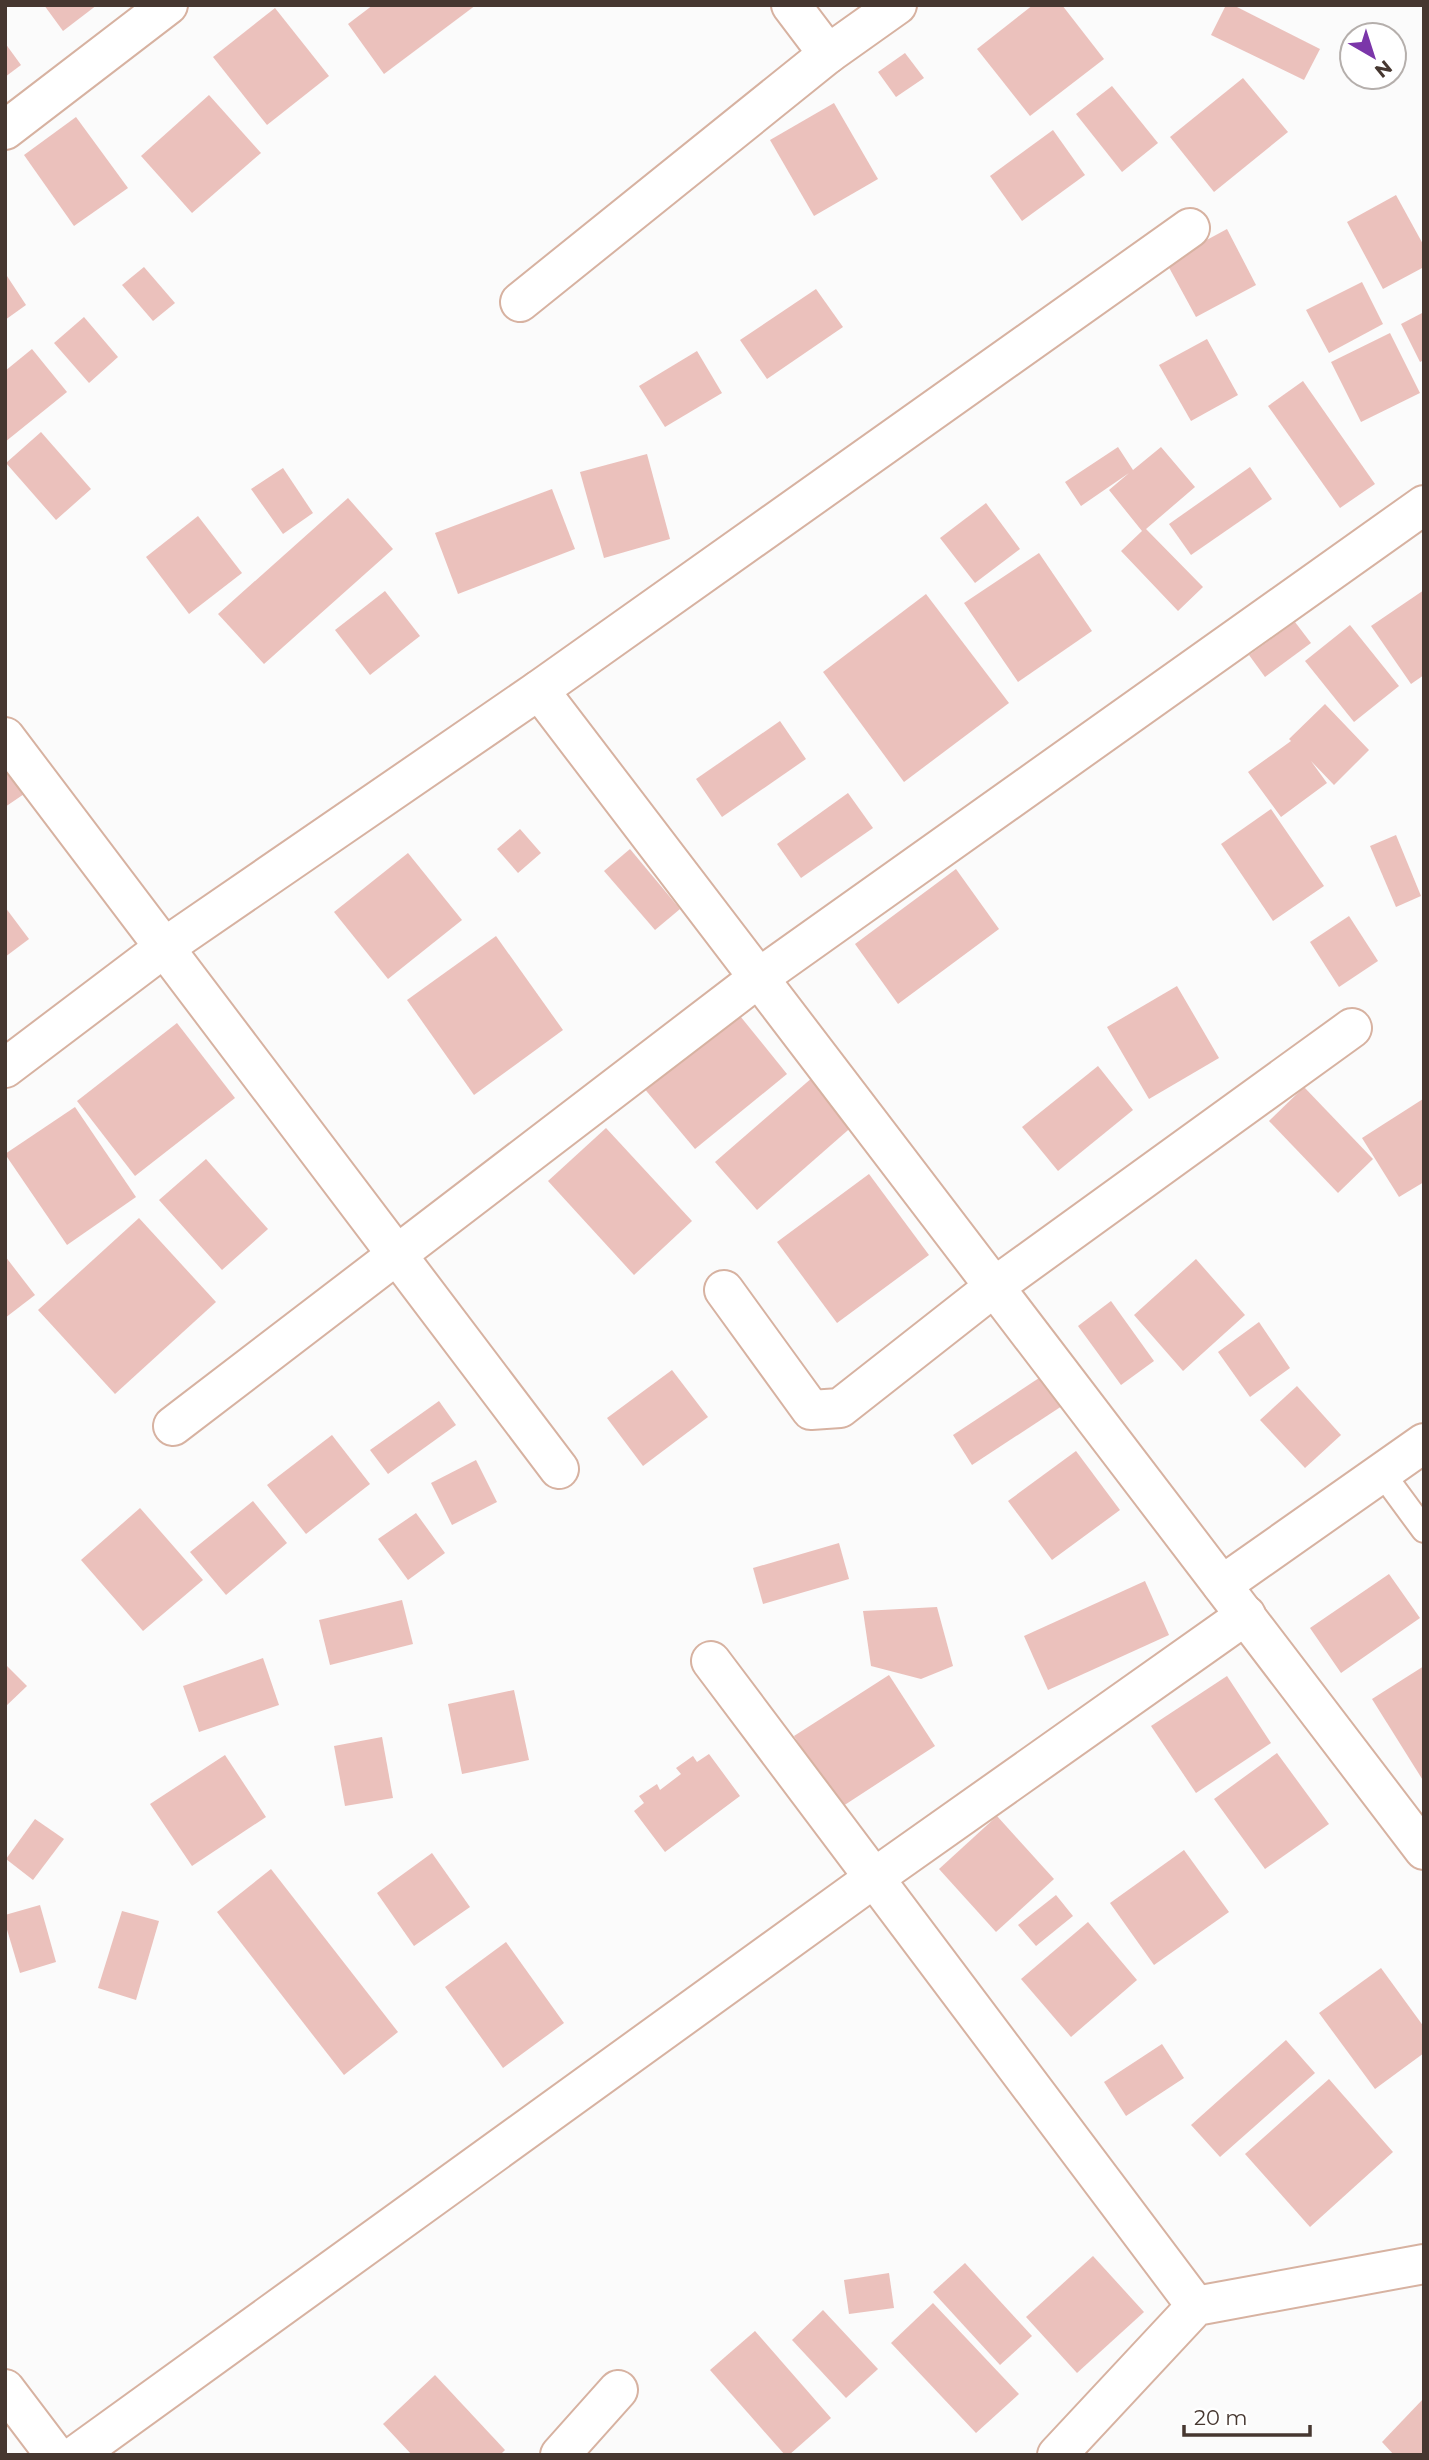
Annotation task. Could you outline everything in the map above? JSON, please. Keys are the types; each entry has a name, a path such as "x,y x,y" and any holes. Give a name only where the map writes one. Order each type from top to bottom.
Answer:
{"street":[{"path":"5,130 168,5"},
{"path":"791,5 828,54"},
{"path":"520,302 828,54 897,5"},
{"path":"5,1068 165,947 539,690 1190,228"},
{"path":"173,1426 757,979 1424,505"},
{"path":"539,690 1424,1850"},
{"path":"5,737 559,1469"},
{"path":"724,1290 811,1410 840,1408 994,1287 1352,1027"},
{"path":"1222,1585 1424,1443"},
{"path":"76,2455 874,1878 1246,1615"},
{"path":"711,1661 1196,2306"},
{"path":"1057,2455 1196,2306 1424,2264"},
{"path":"5,2389 55,2455"},
{"path":"560,2455 618,2390"}],"lane":[{"path":"1382,1473 1424,1530"}],"building":[{"path":"44,5 97,5 63,31"},
{"path":"373,5 476,5 384,74 348,24"},
{"path":"1033,5 1062,5 1104,59 1030,116 977,49"},
{"path":"1226,5 1233,5 1320,49 1304,80 1211,35"},
{"path":"275,8 329,76 267,125 213,57"},
{"path":"5,43 21,65 5,77"},
{"path":"905,53 924,78 896,97 878,72"},
{"path":"1243,78 1288,132 1214,192 1170,137"},
{"path":"1112,86 1158,143 1122,172 1076,114"},
{"path":"209,95 261,153 192,213 141,156"},
{"path":"834,103 878,179 814,216 770,140"},
{"path":"76,117 128,188 74,226 24,155"},
{"path":"1053,130 1085,175 1022,221 990,176"},
{"path":"1396,195 1424,246 1424,267 1383,289 1347,222"},
{"path":"1227,229 1256,285 1196,317 1166,262"},
{"path":"144,267 175,303 153,321 122,285"},
{"path":"5,273 26,305 5,320"},
{"path":"1362,282 1383,324 1329,353 1306,310"},
{"path":"816,289 843,327 767,379 740,340"},
{"path":"1424,312 1424,360 1420,362 1401,324"},
{"path":"84,317 118,357 89,383 54,343"},
{"path":"1390,333 1420,393 1361,422 1331,362"},
{"path":"1207,339 1238,395 1191,421 1159,365"},
{"path":"32,349 67,392 5,442 5,371"},
{"path":"697,351 722,393 665,427 639,386"},
{"path":"1303,381 1375,484 1340,508 1268,406"},
{"path":"41,432 91,489 56,520 6,463"},
{"path":"1118,447 1133,470 1161,447 1195,487 1146,529 1203,587 1178,611 1121,551 1142,531 1109,490 1129,473 1081,506 1065,482"},
{"path":"647,454 670,539 604,558 580,472"},
{"path":"1250,467 1272,499 1191,555 1169,524"},
{"path":"283,468 313,513 283,534 251,489"},
{"path":"552,489 575,549 458,594 435,533"},
{"path":"348,498 393,549 264,664 218,614"},
{"path":"986,503 1020,549 975,583 940,538"},
{"path":"198,516 242,573 189,614 146,557"},
{"path":"1039,553 1092,631 1018,682 964,603"},
{"path":"1424,590 1424,675 1411,684 1371,626"},
{"path":"385,591 420,636 370,675 335,630"},
{"path":"926,594 1009,703 904,782 823,672"},
{"path":"1295,622 1311,643 1265,677 1249,655"},
{"path":"1350,625 1399,686 1354,722 1305,661"},
{"path":"1325,704 1369,750 1334,785 1311,761 1327,783 1281,817 1248,772 1291,741 1289,739"},
{"path":"780,721 806,759 722,817 696,779"},
{"path":"5,753 30,790 5,807"},
{"path":"848,793 873,828 801,878 777,844"},
{"path":"1271,809 1324,886 1273,921 1221,844"},
{"path":"520,829 541,853 518,873 497,849"},
{"path":"1396,835 1421,896 1396,907 1370,846"},
{"path":"630,849 680,909 655,930 604,871"},
{"path":"408,853 462,920 388,979 334,912"},
{"path":"956,869 999,929 898,1004 855,944"},
{"path":"5,907 29,939 5,957"},
{"path":"1349,916 1378,961 1339,987 1310,942"},
{"path":"496,936 563,1030 474,1095 407,1000"},
{"path":"1177,986 1219,1058 1149,1099 1107,1027"},
{"path":"736,1011 787,1074 695,1149 643,1087"},
{"path":"177,1023 235,1098 135,1176 77,1101"},
{"path":"1098,1066 1133,1110 1058,1171 1022,1127"},
{"path":"813,1077 855,1124 757,1210 715,1162"},
{"path":"1304,1087 1373,1159 1338,1193 1269,1121"},
{"path":"1423,1099 1424,1182 1399,1197 1362,1138"},
{"path":"75,1107 136,1197 67,1245 5,1154"},
{"path":"606,1128 692,1221 634,1275 548,1181"},
{"path":"206,1159 268,1229 222,1270 159,1200"},
{"path":"869,1174 929,1255 837,1323 777,1242"},
{"path":"139,1218 216,1302 115,1394 38,1310"},
{"path":"5,1256 35,1295 5,1318"},
{"path":"1196,1259 1245,1315 1183,1371 1134,1315"},
{"path":"1111,1301 1154,1361 1121,1385 1078,1326"},
{"path":"1259,1322 1290,1368 1250,1397 1218,1352"},
{"path":"672,1370 708,1417 643,1466 607,1418"},
{"path":"1042,1376 1062,1406 972,1465 953,1435"},
{"path":"1297,1386 1341,1435 1305,1468 1260,1420"},
{"path":"439,1401 456,1425 388,1474 370,1450"},
{"path":"332,1435 370,1484 306,1534 267,1485"},
{"path":"1076,1451 1120,1510 1052,1560 1008,1501"},
{"path":"476,1460 497,1502 452,1525 431,1483"},
{"path":"253,1501 287,1543 226,1595 190,1552"},
{"path":"140,1508 203,1580 143,1631 81,1560"},
{"path":"416,1513 445,1553 408,1580 378,1539"},
{"path":"839,1543 849,1579 763,1604 753,1568"},
{"path":"1389,1574 1420,1618 1341,1673 1310,1628"},
{"path":"1145,1581 1169,1635 1048,1690 1024,1636"},
{"path":"402,1600 413,1644 330,1665 319,1620"},
{"path":"937,1607 953,1666 921,1679 871,1666 863,1611"},
{"path":"263,1658 279,1705 199,1732 183,1686"},
{"path":"5,1664 27,1686 5,1707"},
{"path":"1424,1666 1424,1782 1372,1699"},
{"path":"889,1675 935,1746 840,1808 794,1736"},
{"path":"1227,1676 1271,1743 1196,1793 1151,1726"},
{"path":"514,1690 529,1760 462,1774 448,1704"},
{"path":"382,1737 393,1798 345,1806 334,1746"},
{"path":"1277,1753 1329,1824 1265,1869 1214,1799"},
{"path":"709,1754 740,1796 665,1852 634,1811 644,1803 639,1796 657,1784 660,1790 681,1774 676,1768 693,1756 697,1762"},
{"path":"225,1755 266,1817 192,1866 150,1804"},
{"path":"997,1816 1054,1879 996,1932 939,1869"},
{"path":"35,1819 64,1839 33,1880 6,1859"},
{"path":"1184,1850 1229,1912 1154,1965 1110,1903"},
{"path":"432,1853 470,1907 414,1946 377,1893"},
{"path":"271,1869 398,2032 344,2075 217,1912"},
{"path":"1056,1895 1073,1916 1036,1946 1018,1925"},
{"path":"40,1905 56,1962 20,1973 5,1915"},
{"path":"122,1911 159,1921 136,2000 98,1988"},
{"path":"1088,1922 1137,1980 1071,2037 1021,1979"},
{"path":"506,1942 564,2023 503,2068 445,1987"},
{"path":"1381,1968 1424,2027 1424,2053 1375,2089 1319,2013"},
{"path":"1286,2040 1315,2073 1220,2157 1191,2125"},
{"path":"1162,2044 1184,2078 1126,2116 1104,2082"},
{"path":"1329,2079 1393,2152 1310,2227 1245,2154"},
{"path":"1093,2256 1144,2312 1077,2373 1026,2317"},
{"path":"965,2263 1032,2336 1000,2365 933,2292"},
{"path":"889,2273 894,2308 849,2314 844,2280"},
{"path":"933,2303 1019,2394 976,2433 891,2343"},
{"path":"823,2310 878,2369 846,2398 792,2340"},
{"path":"755,2331 831,2418 789,2455 785,2455 710,2370"},
{"path":"435,2375 505,2450 500,2455 412,2455 383,2424"},
{"path":"1424,2398 1424,2455 1394,2455 1382,2442"}]}
